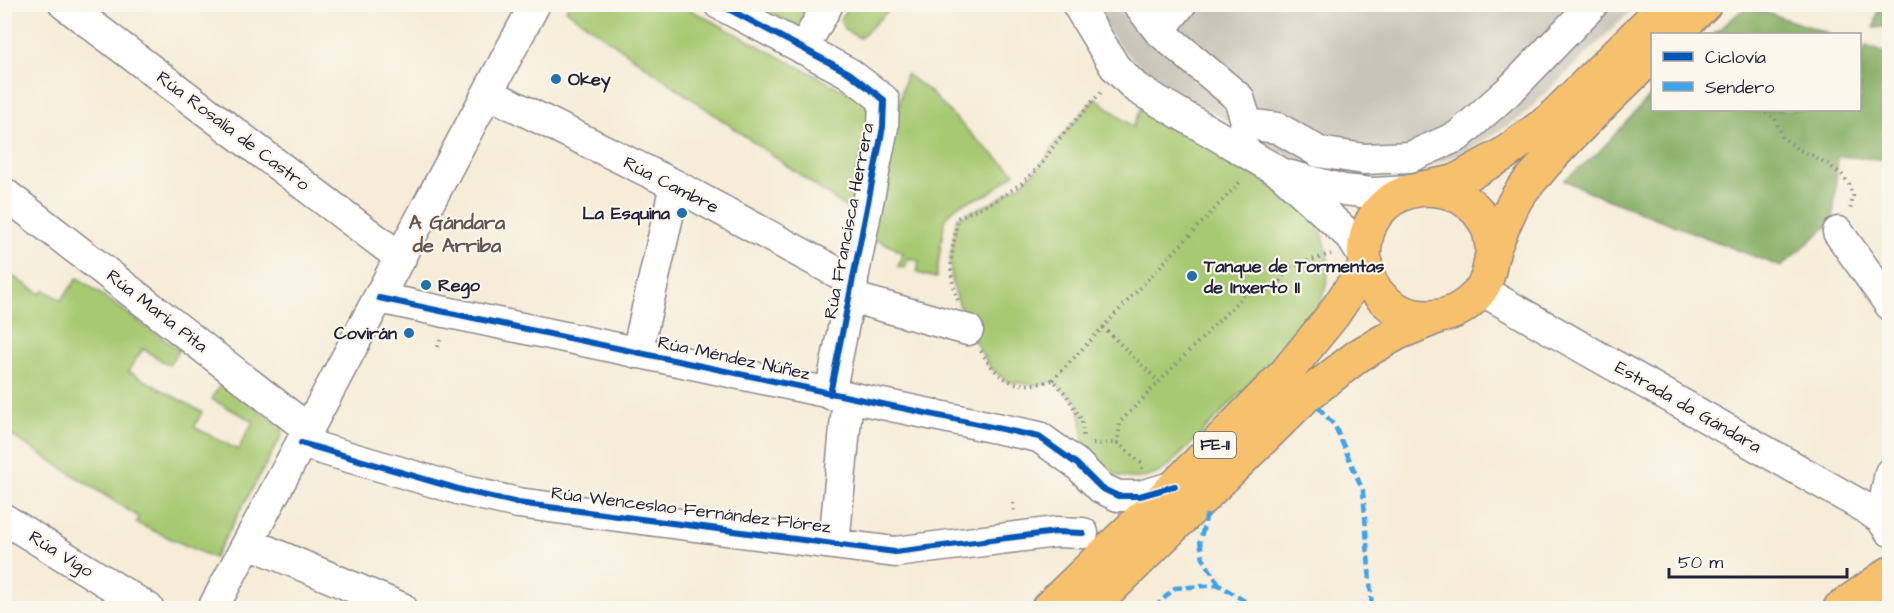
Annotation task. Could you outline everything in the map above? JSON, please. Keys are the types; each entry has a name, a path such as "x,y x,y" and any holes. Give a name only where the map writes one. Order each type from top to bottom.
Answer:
{"main road":[{"name":"FE-11","path":"1048,609 1175,486 1285,374 1333,315 1362,256 1366,235 1375,215 1391,200 1415,190 1454,182 1513,147 1550,120 1667,4"},
{"path":"1675,33 1705,4"},
{"name":"FE-11","path":"1091,609 1306,396 1359,355 1398,333 1462,308 1481,290 1490,273 1493,254 1517,196 1568,137 1651,58"},
{"path":"1415,190 1442,190 1462,198 1479,213 1489,232 1493,254"},
{"name":"FE-11","path":"1362,256 1372,285 1384,300 1400,311 1418,317 1437,317"},
{"path":"1840,609 1890,573"}],"street":[{"name":"Rúa Rosalía de Castro","path":"64,4 401,258"},
{"path":"213,609 535,4"},
{"path":"803,49 828,4"},
{"path":"1077,4 1115,67 1136,88 1240,135 1270,167 1334,221 1362,256"},
{"path":"1138,4 1159,30 1239,98 1240,135"},
{"path":"1159,30 1181,4"},
{"path":"1240,135 1278,128 1319,152 1364,159 1410,157 1458,136 1513,87 1593,4"},
{"name":"Rúa Francisca Herrera","path":"723,5 849,73 884,100 883,126 851,289 839,395 834,544"},
{"name":"Rúa Cambre","path":"488,93 675,185 851,289 968,330"},
{"path":"1270,167 1344,190 1372,193 1415,190"},
{"path":"637,353 675,185"},
{"name":"Rúa María Pita","path":"4,193 305,436"},
{"path":"1838,232 1890,305"},
{"name":"Estrada da Gándara","path":"1481,290 1864,507 1885,525"},
{"name":"Rúa Méndez Núñez","path":"378,298 1039,437 1077,464 1101,488"},
{"name":"Rúa Wenceslao Fernández Flórez","path":"305,436 465,491 518,503 895,552 1056,532 1083,532"},
{"path":"1885,525 1890,473"},
{"path":"1083,574 1086,559 1083,532 1101,488 1118,496 1140,496 1175,486"},
{"name":"Rúa Vigo","path":"4,519 148,609"},
{"path":"249,543 402,609"}],"path":[{"path":"1115,67 1106,84 1058,140 1040,166 1022,183 994,201 957,218 950,261 952,283 968,330 990,367 1008,382 1039,385 1053,380 1103,327 1270,167"},
{"path":"1762,111 1775,118 1782,137 1799,150 1829,165 1849,184 1853,196 1850,213 1838,232"},
{"path":"1118,443 1120,422 1244,295 1275,289 1289,267 1328,256 1362,256"},
{"path":"1103,327 1159,381"},
{"path":"1053,380 1066,394 1082,421 1084,444 1118,443 1142,464 1143,471"}],"shaded area":[{"path":"1093,5 1637,5 1520,118 1467,151 1413,172 1378,177 1320,174 1154,79 1117,44"}],"green space":[{"path":"569,4 681,5 866,102 872,116 854,213 566,10"},
{"path":"894,4 860,38 845,30 840,19 848,7 844,5"},
{"path":"1879,4 1889,5 1889,26 1874,28"},
{"path":"756,5 819,5 800,27"},
{"path":"1747,6 1828,33 1715,33"},
{"path":"1866,46 1889,54 1889,160 1838,156 1833,221 1781,267 1599,196 1564,180 1597,154 1651,95 1651,111 1861,111 1861,58"},
{"path":"906,74 929,91 978,141 1015,173 988,194 958,205 945,218 936,278 917,273 919,261 908,258 905,268 898,267 903,253 883,242 868,238"},
{"path":"1096,98 1133,127 1141,107 1298,202 1316,222 1326,247 1328,268 1326,287 1309,322 1170,465 1147,477 1124,477 1113,474 1079,457 1083,436 1077,401 1066,394 1054,381 1039,385 1008,382 990,367 968,330 952,283 950,261 957,218 995,201 1022,183 1040,166 1058,140"},
{"path":"4,271 41,294 45,290 61,300 78,278 179,350 169,365 143,349 128,371 202,412 194,427 238,450 253,421 211,399 223,381 282,427 282,435 214,558 136,523 139,517 5,431"}],"marked path":[{"path":"1318,407 1335,426 1363,491 1372,608"},
{"path":"1207,514 1200,541 1203,558 1219,585"},
{"path":"1154,608 1175,588 1219,585 1256,608"}],"cycle path":[{"path":"719,4 849,73 884,100 883,127 830,394"},
{"path":"379,298 1039,437 1077,464 1101,488 1118,496 1140,496 1175,486"},
{"path":"301,443 465,491 518,503 895,552 1056,532 1083,533"}],"place":[{"name":"Okey","path":"556,79"},
{"name":"La Esquina","path":"682,213"},
{"name":"Tanque de Tormentas de Inxerto II","path":"1192,276"},
{"name":"Rego","path":"426,285"},
{"name":"Covirán","path":"409,333"}],"district":[{"name":"A Gándara de Arriba","path":"457,234"}]}
